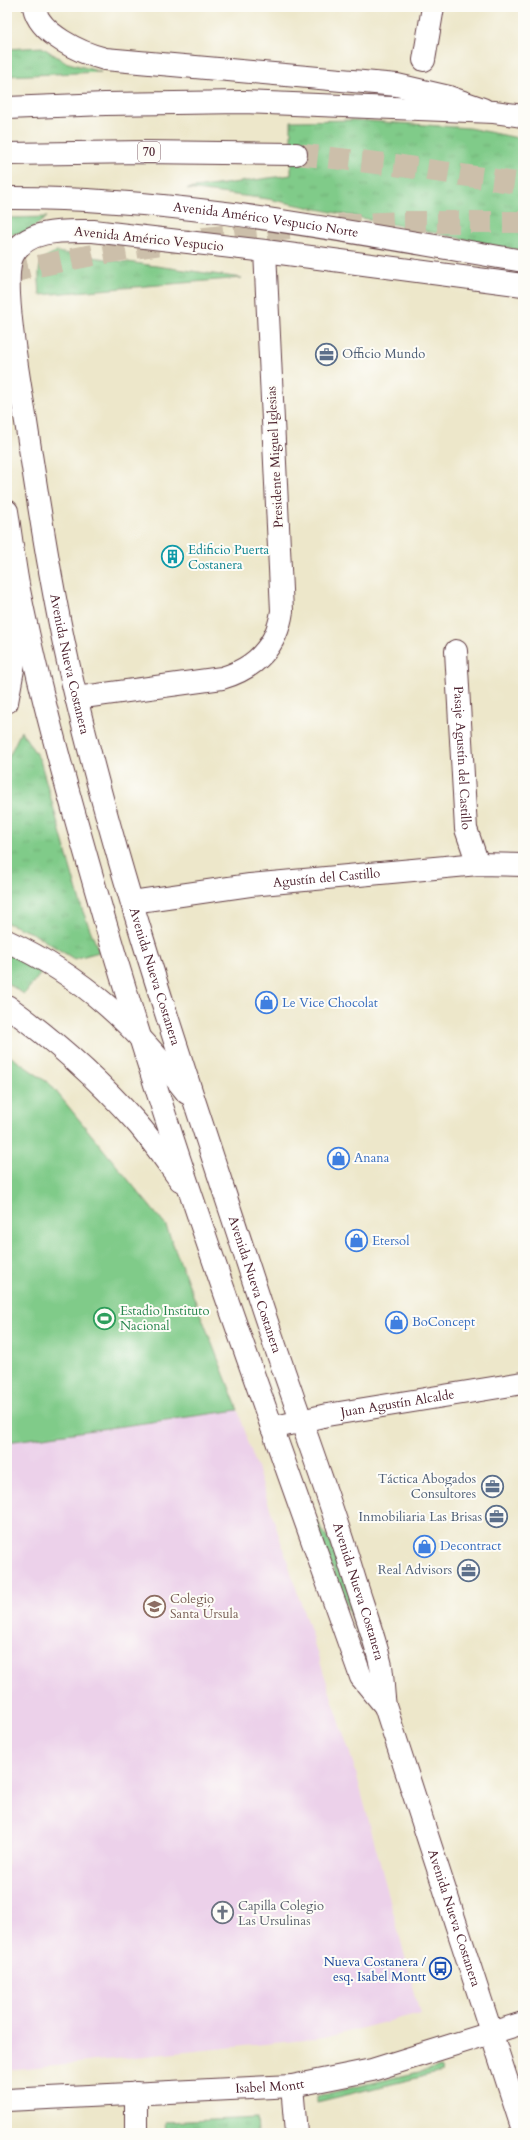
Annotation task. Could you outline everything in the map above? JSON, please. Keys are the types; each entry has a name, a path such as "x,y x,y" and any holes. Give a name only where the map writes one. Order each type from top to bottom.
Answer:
{"main road":[{"path":"34,7 40,22 58,38 87,53 105,59 397,85 449,97 494,112"},
{"path":"424,60 432,7"},
{"path":"7,108 105,104 244,102 494,112 523,116"},
{"name":"70","path":"7,154 143,152 296,154"},
{"name":"Avenida Américo Vespucio Norte","path":"7,198 87,200 205,211 523,261"},
{"name":"Avenida Américo Vespucio","path":"33,238 56,231 92,231 265,251"},
{"name":"Avenida Nueva Costanera","path":"33,238 20,246 11,258 10,298 19,375 44,544 76,698 132,902 300,1421 342,1540 381,1666 385,1706 523,2130"},
{"path":"265,251 523,285"},
{"name":"Presidente Miguel Iglesias","path":"76,698 222,678 236,674 260,658 276,635 282,611 265,251"},
{"name":"Avenida Nueva Costanera","path":"7,511 19,588 44,698 76,820 140,1036 191,1196 361,1677 385,1706"},
{"path":"7,702 17,634 19,588"},
{"name":"Pasaje Agustín del Castillo","path":"456,651 466,829 478,864"},
{"name":"Agustín del Castillo","path":"132,902 250,885 478,864 523,865"},
{"path":"7,941 56,966 86,987 140,1036 196,1103"},
{"name":"Avenida Nueva Costanera","path":"7,1006 71,1057 112,1096 137,1123 191,1196"},
{"name":"Juan Agustín Alcalde","path":"272,1428 300,1421 523,1383"},
{"name":"Isabel Montt","path":"7,2100 292,2086 372,2070 523,2023"},
{"path":"292,2086 296,2133"},
{"path":"136,2093 136,2133"}],"shaded area":[{"name":"Colegio Santa Úrsula","path":"238,1410 355,1769 420,2013 324,2038 7,2070 7,1442"}],"green space":[{"path":"42,47 65,62 101,72 7,76 7,49"},
{"path":"355,120 469,128 523,139 523,251 268,199 187,189 291,175 291,121"},
{"path":"47,217 27,232 13,234 7,237 7,218"},
{"path":"56,252 242,278 40,295 39,269 44,259"},
{"path":"21,731 40,760 82,909 99,952 74,959 34,934 7,923 7,761"},
{"path":"7,951 43,971 24,994 7,983"},
{"name":"Estadio Instituto Nacional","path":"7,1054 50,1084 166,1226 238,1410 7,1442"},
{"path":"307,1504 332,1546 359,1618 374,1675"},
{"path":"440,2067 442,2072 317,2102 317,2096"},
{"path":"257,2118 258,2133 166,2133 165,2122"}],"tunnel":[{"path":"296,154 395,165 523,184"},
{"path":"338,225 401,222 523,222"},
{"path":"7,273 153,245 300,228"}],"place":[{"name":"Officio Mundo","path":"326,354"},
{"name":"Edificio Puerta Costanera","path":"173,557"},
{"name":"Le Vice Chocolat","path":"267,1003"},
{"name":"Anana","path":"338,1158"},
{"name":"Etersol","path":"356,1241"},
{"name":"Estadio Instituto Nacional","path":"105,1318"},
{"name":"BoConcept","path":"396,1322"},
{"name":"Táctica Abogados Consultores","path":"492,1486"},
{"name":"Inmobiliaria Las Brisas","path":"497,1517"},
{"name":"Decontract","path":"425,1546"},
{"name":"Real Advisors","path":"468,1570"},
{"name":"Colegio Santa Úrsula","path":"155,1606"},
{"name":"Capilla Colegio Las Ursulinas","path":"222,1913"},
{"name":"Nueva Costanera / esq. Isabel Montt","path":"441,1969"}]}
